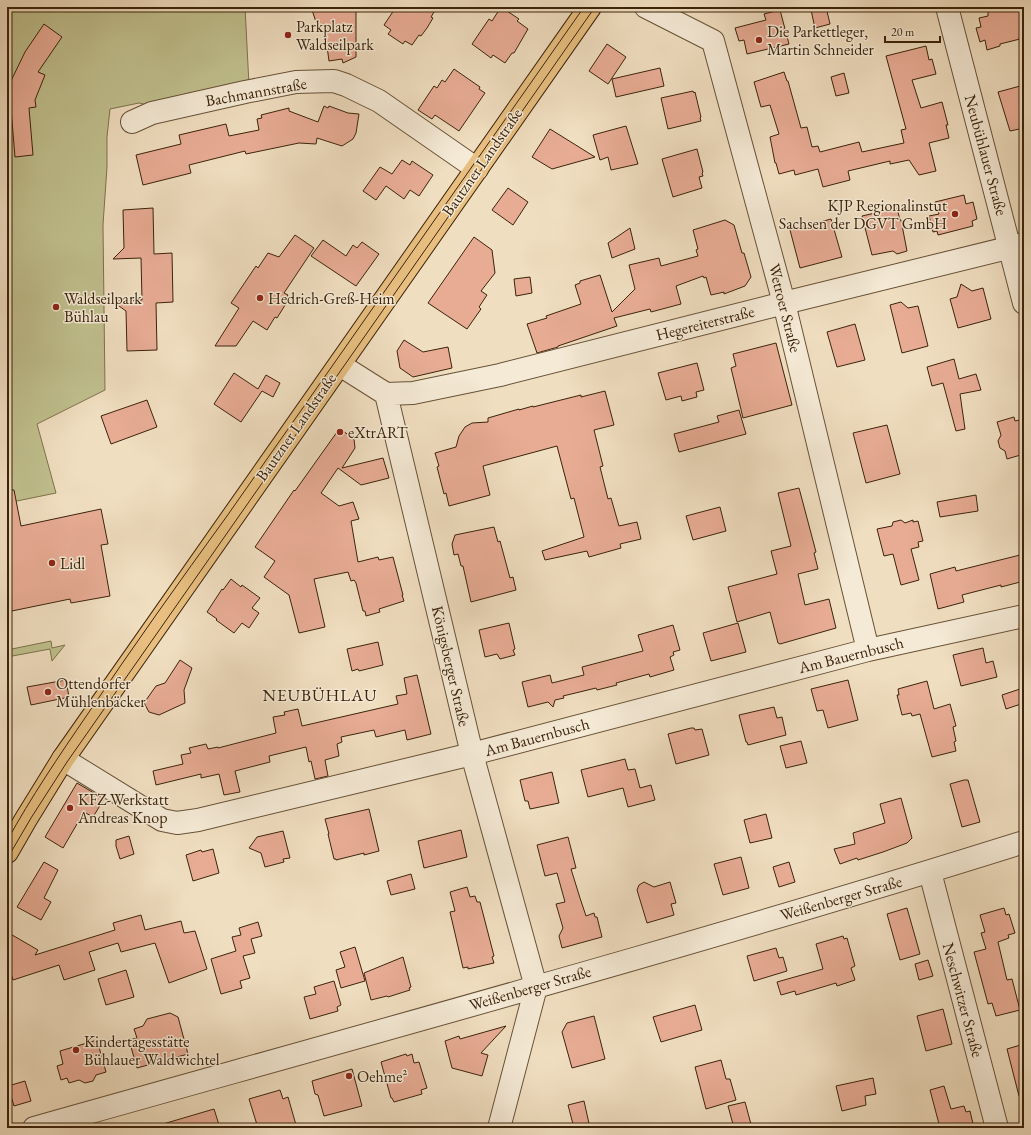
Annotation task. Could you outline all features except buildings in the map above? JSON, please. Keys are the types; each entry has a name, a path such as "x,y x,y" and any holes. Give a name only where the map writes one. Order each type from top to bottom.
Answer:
{"main road":[{"name":"Bautzner Landstraße","path":"7,852 64,759 590,7"}],"street":[{"name":"Wetroer Straße","path":"646,7 713,41 784,303 868,650"},
{"name":"Neubühlauer Straße","path":"947,7 1017,246 1024,303"},
{"name":"Bachmannstraße","path":"132,122 152,113 245,92 296,82 334,81 379,101 477,169"},
{"name":"Hegereiterstraße","path":"386,394 413,393 500,375 1017,246"},
{"path":"340,365 386,394"},
{"name":"Königsberger Straße","path":"386,394 472,754 536,987"},
{"name":"Am Bauernbusch","path":"64,759 162,820 177,823 198,820 472,754 868,650 1024,616"},
{"name":"Weißenberger Straße","path":"34,1128 536,987 930,872 1024,842"},
{"name":"Neschwitzer Straße","path":"930,872 997,1128"},
{"path":"499,1128 536,987"}],"green space":[{"name":"Waldseilpark Bühlau","path":"7,7 245,7 249,85 147,105 139,103 110,109 107,137 107,167 103,225 105,390 37,424 56,493 7,503"},
{"path":"51,641 52,648 65,645 52,661 50,649 7,657 7,650"}],"tram line":[{"path":"7,841 66,746 121,665 584,7"},
{"path":"7,859 67,762 595,7"}],"place":[{"name":"Parkplatz Waldseilpark","path":"288,35"},
{"name":"Die Parkettleger, Martin Schneider","path":"759,40"},
{"name":"KJP Regionalinstut Sachsen der DGVT GmbH","path":"955,214"},
{"name":"Hedrich-Greß-Heim","path":"260,298"},
{"name":"Waldseilpark Bühlau","path":"56,307"},
{"name":"eXtrART","path":"340,432"},
{"name":"Lidl","path":"52,563"},
{"name":"Ottendorfer Mühlenbäcker","path":"48,692"},
{"name":"KFZ-Werkstatt Andreas Knop","path":"70,808"},
{"name":"Kindertagesstätte Bühlauer Waldwichtel","path":"76,1050"},
{"name":"Oehme²","path":"349,1076"}],"district":[{"name":"NEUBÜHLAU","path":"320,695"}]}
